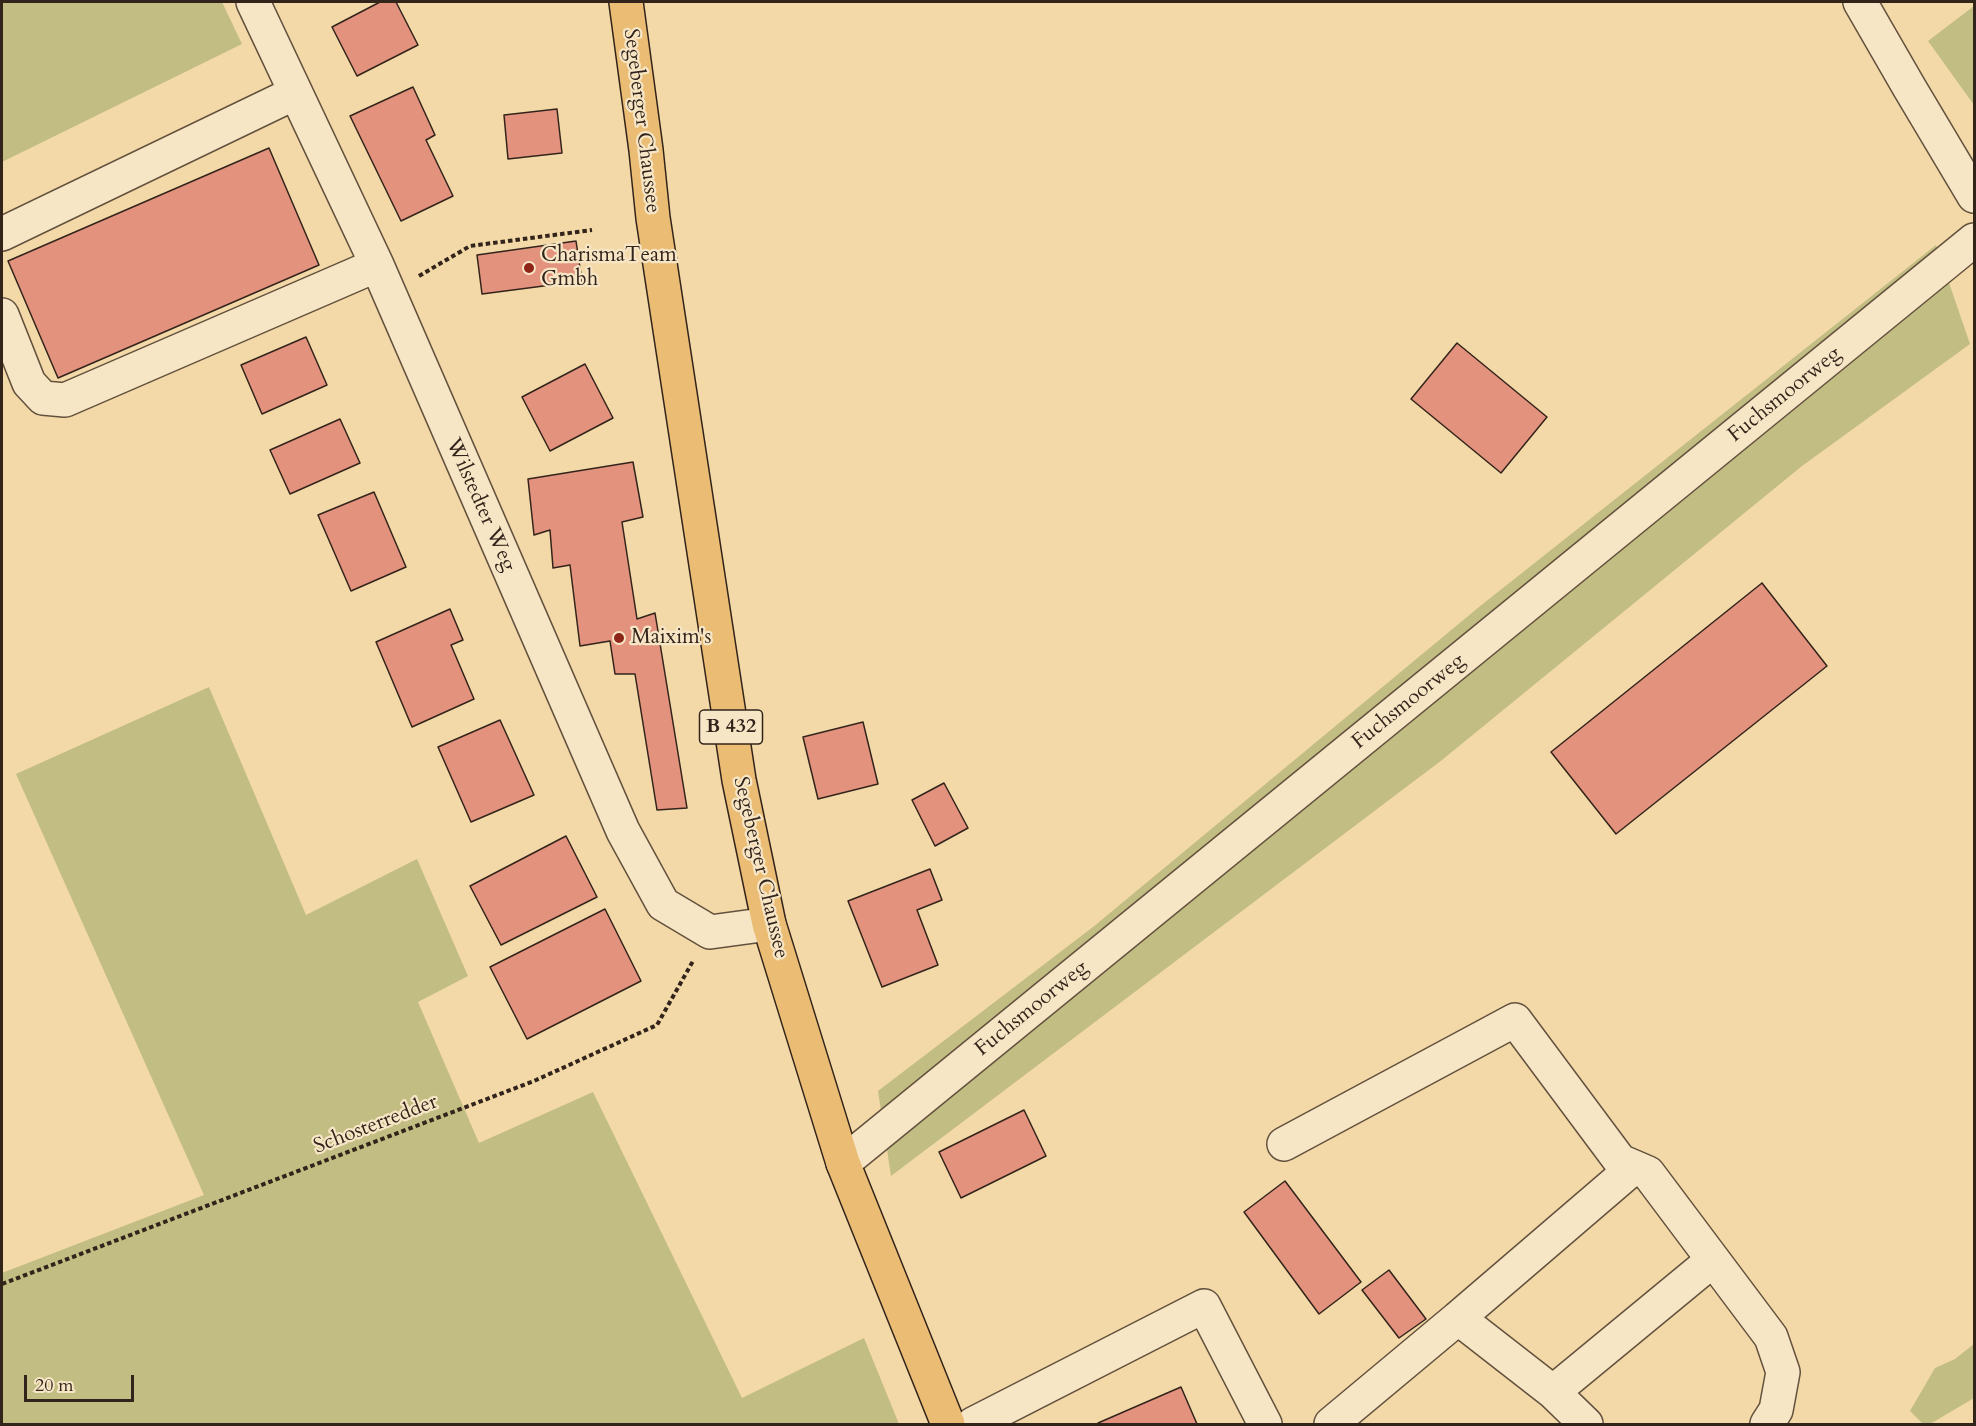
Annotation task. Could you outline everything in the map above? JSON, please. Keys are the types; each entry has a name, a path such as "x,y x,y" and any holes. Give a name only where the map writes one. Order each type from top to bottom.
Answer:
{"main road":[{"name":"Segeberger Chaussee","path":"626,2 653,218 739,780 769,924 843,1163 948,1425"}],"street":[{"name":"Wilstedter Weg","path":"253,2 382,279 622,831 663,904 710,932"},
{"path":"1860,2 1974,196"},
{"path":"2,234 295,93"},
{"name":"Fuchsmoorweg","path":"843,1163 1974,240"},
{"path":"2,315 29,382 44,398 65,400 382,279"},
{"path":"710,932 769,924"},
{"path":"1284,1144 1515,1020 1620,1161 1648,1173 1771,1337 1783,1372 1776,1410 1767,1425"},
{"path":"1331,1425 1634,1167"},
{"path":"1553,1392 1713,1260"},
{"path":"973,1425 1204,1306 1265,1425"},
{"path":"1458,1318 1553,1392 1586,1425"}],"path":[{"path":"382,279 470,246 592,230"},
{"name":"Schosterredder","path":"2,1284 534,1081 657,1025 710,932"}],"shaded area":[{"path":"2,2 222,2 242,44 2,162"},
{"path":"1974,6 1974,105 1928,41"},
{"path":"1936,245 1970,344 1802,466 1442,760 891,1176 878,1091 1093,927 1479,607"},
{"path":"209,687 306,915 417,859 468,976 418,1002 479,1143 593,1092 742,1398 864,1338 899,1424 2,1424 2,1273 204,1195 16,774"},
{"path":"1974,1344 1974,1398 1930,1424 1923,1424 1910,1411 1935,1368 1955,1359"}],"building":[{"path":"380,2 396,2 418,45 357,76 332,27"},
{"path":"413,87 435,135 426,140 453,196 401,221 350,116"},
{"path":"557,109 562,153 508,159 504,115"},
{"path":"269,148 319,265 58,378 8,261"},
{"name":"CharismaTeam Gmbh","path":"576,241 582,281 482,294 477,255"},
{"path":"306,337 327,385 262,414 241,365"},
{"path":"1457,343 1547,417 1501,473 1411,399"},
{"path":"585,364 613,418 550,451 522,397"},
{"path":"340,419 360,463 290,494 270,450"},
{"name":"Maixim's","path":"633,462 643,517 622,522 637,619 655,613 687,808 657,810 635,674 615,674 610,641 580,646 570,565 553,568 550,530 534,535 528,479"},
{"path":"374,492 406,567 351,591 318,515"},
{"path":"1762,583 1827,666 1616,834 1551,752"},
{"path":"450,609 463,640 451,645 474,699 412,727 376,642"},
{"path":"500,720 534,795 471,822 438,747"},
{"path":"863,722 878,784 818,799 803,737"},
{"path":"944,783 968,828 935,846 912,800"},
{"path":"566,836 597,897 501,945 470,886"},
{"path":"930,869 942,900 917,910 938,965 882,987 848,901"},
{"path":"605,909 641,981 527,1039 490,967"},
{"path":"1024,1110 1046,1156 961,1198 939,1152"},
{"path":"1285,1181 1361,1282 1319,1314 1244,1212"},
{"path":"1389,1270 1426,1319 1399,1338 1362,1290"},
{"path":"1181,1387 1197,1424 1098,1423"}],"place":[{"name":"CharismaTeam Gmbh","path":"529,268"},
{"name":"Maixim's","path":"619,638"}]}
